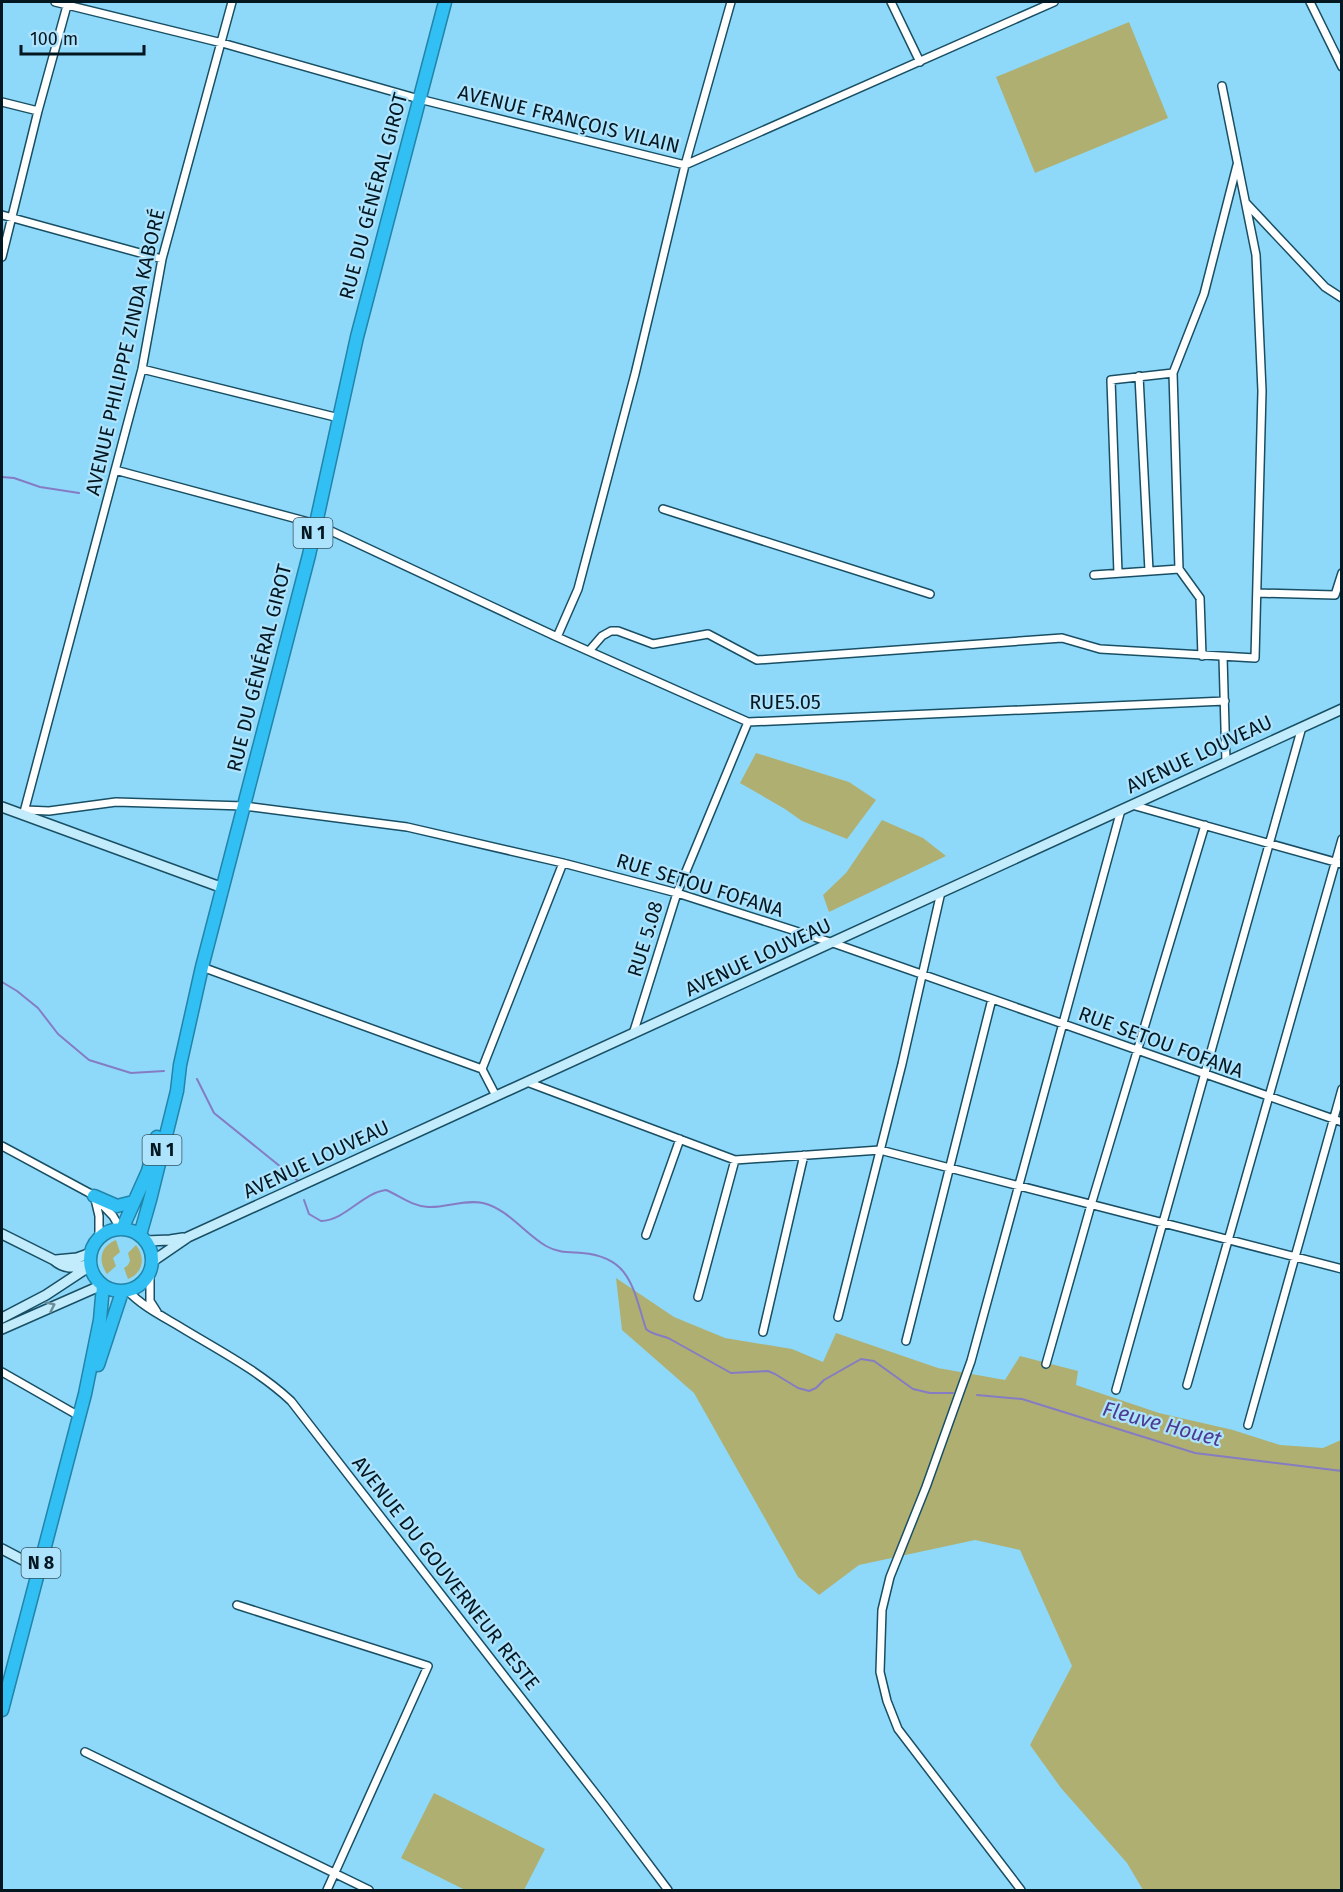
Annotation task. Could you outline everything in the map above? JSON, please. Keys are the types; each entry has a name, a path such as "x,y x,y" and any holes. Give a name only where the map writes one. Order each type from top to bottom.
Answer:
{"highway":[{"name":"RUE DU GÉNÉRAL GIROT","path":"180,1065 202,967 316,524 380,243 445,2"},
{"name":"N 1","path":"121,1229 148,1171 169,1090 180,1065"},
{"name":"N 1","path":"143,1238 177,1091 180,1065"},
{"path":"93,1195 117,1206 133,1202"},
{"path":"121,1229 132,1230 143,1238 151,1250 151,1267 138,1287 125,1291 102,1288 94,1275 90,1261 99,1238 109,1231 121,1229"},
{"name":"N 8","path":"2,1710 79,1416 100,1320 102,1288"},
{"name":"N 8","path":"79,1416 89,1396 108,1332 125,1291"}],"main road":[{"name":"AVENUE LOUVEAU","path":"151,1267 188,1237 1341,709"},
{"path":"2,807 24,813 223,888"},
{"path":"2,1234 54,1260 58,1265 76,1268 90,1261"},
{"name":"AVENUE LOUVEAU","path":"143,1238 170,1240 188,1237"},
{"path":"54,1260 90,1261"},
{"path":"2,1318 46,1295 90,1261"},
{"path":"2,1329 102,1288"},
{"path":"2,1549 40,1569"}],"street":[{"name":"AVENUE FRANÇOIS VILAIN","path":"55,2 68,3 222,43 419,99 685,165 1054,2"},
{"name":"AVENUE PHILIPPE ZINDA KABORÉ","path":"24,813 142,369 162,259 232,2"},
{"path":"557,637 578,589 635,374 685,165 732,2"},
{"path":"891,2 920,62"},
{"path":"1310,2 1341,68"},
{"path":"2,257 38,111 68,3"},
{"path":"589,651 602,636 618,631 653,644 708,634 757,660 1062,638 1100,649 1255,658 1262,391 1257,255 1222,86"},
{"path":"2,102 38,111"},
{"path":"1202,656 1200,598 1179,569 1173,373 1204,294 1238,161"},
{"path":"1246,203 1325,287 1341,298"},
{"path":"2,215 162,259"},
{"path":"142,369 339,418"},
{"path":"1118,573 1111,380 1173,373"},
{"path":"1139,376 1149,571"},
{"name":"RUE5.05","path":"115,470 316,524 557,637 748,722 1225,701"},
{"path":"663,509 930,594"},
{"path":"1094,575 1179,569"},
{"path":"1257,593 1335,595 1341,573"},
{"path":"1223,657 1226,762"},
{"name":"RUE 5.08","path":"633,1034 677,893 748,722"},
{"path":"1116,1390 1302,727"},
{"name":"RUE SETOU FOFANA","path":"24,813 116,802 244,806 407,826 677,893 833,943 1341,1122"},
{"path":"1132,805 1338,863"},
{"path":"1021,1890 898,1729 887,1701 880,1672 879,1643 882,1610 890,1577 926,1487 971,1361 1121,810"},
{"path":"1046,1364 1091,1205 1205,825"},
{"path":"1187,1385 1338,863 1341,839"},
{"path":"482,1069 563,863"},
{"path":"838,1317 941,892"},
{"path":"202,967 482,1069 496,1096"},
{"path":"906,1341 992,999"},
{"path":"527,1082 735,1160 880,1150 1341,1269"},
{"path":"1248,1425 1341,1089"},
{"path":"646,1235 680,1139"},
{"path":"2,1146 93,1195 113,1216 121,1229"},
{"path":"763,1332 804,1155"},
{"path":"698,1297 735,1160"},
{"path":"93,1195 97,1202 99,1216 99,1238"},
{"path":"151,1267 150,1301 161,1316"},
{"name":"AVENUE DU GOUVERNEUR RESTE","path":"125,1291 161,1316 270,1381 296,1407 668,1890"},
{"path":"2,1372 79,1416"},
{"path":"237,1605 428,1666 327,1890"},
{"path":"85,1752 369,1890"}],"shaded area":[{"path":"1129,22 1168,118 1035,173 996,77"},
{"path":"756,753 849,782 876,800 847,839 802,821 740,783"},
{"path":"882,820 923,838 946,856 829,912 823,895 846,873"},
{"path":"116,1240 120,1252 113,1258 116,1266 107,1274 102,1264 102,1254 107,1246"},
{"path":"136,1245 141,1255 141,1265 137,1273 128,1279 124,1268 130,1261 128,1253"},
{"path":"616,1278 674,1317 725,1338 792,1349 823,1362 836,1333 938,1368 1005,1380 1020,1356 1078,1371 1076,1385 1159,1413 1233,1430 1280,1445 1323,1448 1341,1440 1341,1890 1143,1890 1127,1863 1061,1788 1030,1745 1072,1666 1020,1550 975,1540 859,1565 819,1595 798,1577 694,1393 622,1330"},
{"path":"434,1793 545,1849 524,1890 465,1890 401,1858"}],"waterway":[{"path":"2,477 14,478 40,487 79,493"},
{"name":"Fleuve Houet","path":"2,982 38,1008 58,1034 89,1060 131,1073 164,1071"},
{"name":"Fleuve Houet","path":"197,1079 214,1113 297,1180"},
{"name":"Fleuve Houet","path":"304,1200 309,1214 321,1221 330,1220 369,1196 386,1190 422,1206 483,1203 508,1216 550,1248 598,1256 611,1261 628,1278 646,1329 670,1339 731,1373 768,1371 798,1388 809,1391 861,1359 874,1361 913,1389 930,1393 953,1393"},
{"name":"Fleuve Houet","path":"977,1395 1022,1399 1195,1453 1342,1471"}]}
